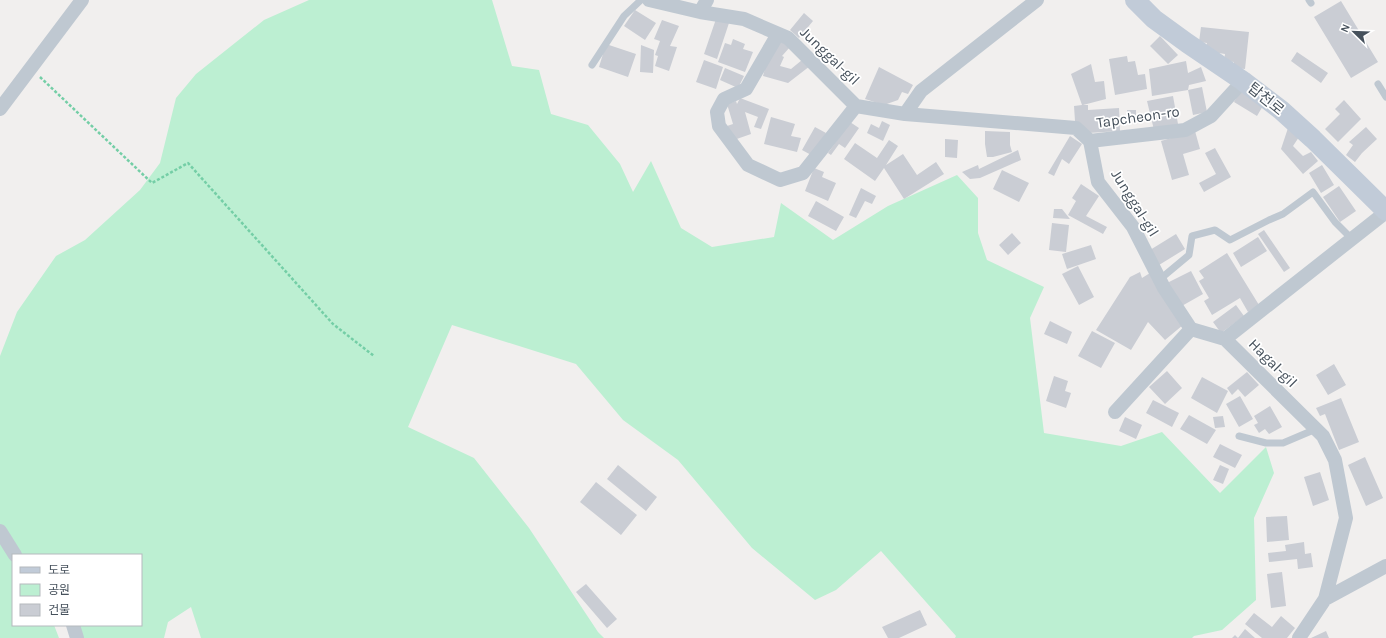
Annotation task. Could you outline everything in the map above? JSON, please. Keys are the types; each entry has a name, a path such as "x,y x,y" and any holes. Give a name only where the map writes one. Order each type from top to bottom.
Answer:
{"main road":[{"name":"탑천로","path":"1135,0 1154,19 1243,80 1281,110 1313,139 1386,211"}],"street":[{"path":"0,109 82,0"},
{"name":"Junggal-gil","path":"649,0 700,12 744,19 788,38 856,106 905,114 1076,128 1090,141 1098,182 1133,227 1164,288 1191,329"},
{"path":"700,12 707,0"},
{"path":"905,114 920,91 1037,0"},
{"name":"Junggal-gil","path":"778,34 746,89 724,99 717,112 719,126 748,165 780,180 803,173 856,106"},
{"name":"Tapcheon-ro","path":"1090,141 1185,130 1211,116 1243,80"},
{"name":"Hagal-gil","path":"1326,599 1346,518 1335,460 1323,436 1225,339 1386,211"},
{"path":"1115,412 1191,329 1225,339"},
{"path":"0,530 14,554"},
{"path":"1298,638 1326,599 1386,566"},
{"path":"73,626 77,638"}],"lane":[{"path":"592,65 624,16 641,0"},
{"path":"1378,84 1386,97"},
{"path":"1160,280 1189,255 1192,236 1215,230 1230,240 1283,214 1313,192 1335,222 1352,239"},
{"path":"1239,436 1266,443 1283,442 1316,429"}],"path":[{"path":"31,68 152,184 188,163 333,324 374,356"}],"green space":[{"path":"309,0 492,0 512,66 539,70 551,114 588,125 620,164 633,192 651,161 681,228 712,247 774,237 781,203 833,240 888,206 957,175 978,198 978,233 987,260 1044,287 1030,318 1044,433 1121,446 1162,432 1220,493 1266,447 1274,473 1254,518 1256,600 1222,630 1194,636 1192,638 955,638 956,636 881,551 836,590 815,600 752,548 678,460 623,420 576,364 452,325 408,427 474,458 529,528 598,632 604,638 201,638 191,607 168,622 164,638 80,638 74,626 142,626 142,554 12,554 12,626 54,626 59,638 0,638 0,356 17,312 56,256 85,240 140,190 160,163 176,98 196,74 264,20"}],"building":[{"path":"1341,1 1378,62 1351,78 1314,17"},
{"path":"635,10 656,23 645,40 624,26"},
{"path":"804,13 813,21 799,38 790,30"},
{"path":"716,19 729,23 717,59 704,54"},
{"path":"662,20 679,26 670,46 677,47 669,71 655,66 658,56 655,55 660,41 654,39"},
{"path":"1201,27 1249,32 1245,69 1234,68 1234,62 1224,61 1225,54 1206,51 1207,43 1199,42"},
{"path":"1160,36 1178,55 1168,64 1150,46"},
{"path":"733,39 745,44 743,49 753,52 745,72 718,62 725,43 731,45"},
{"path":"781,41 790,47 782,56 784,57 780,66 791,69 802,60 810,66 788,83 763,76 769,54"},
{"path":"606,44 636,54 628,77 599,67"},
{"path":"641,45 654,50 653,73 640,72"},
{"path":"1297,52 1328,73 1321,83 1291,61"},
{"path":"1127,56 1128,62 1135,61 1138,75 1145,74 1147,89 1115,95 1109,59"},
{"path":"704,60 723,67 716,89 696,82"},
{"path":"1186,61 1188,73 1201,67 1206,81 1189,85 1188,90 1152,96 1149,69"},
{"path":"1091,64 1095,82 1104,81 1106,99 1083,105 1088,105 1088,110 1119,108 1120,131 1088,133 1075,121 1074,106 1082,105 1071,74"},
{"path":"879,67 913,85 908,94 902,92 898,100 884,105 865,99"},
{"path":"725,68 744,76 738,88 720,80"},
{"path":"1202,87 1207,112 1193,115 1188,90"},
{"path":"1241,90 1264,104 1257,116 1234,102"},
{"path":"1173,96 1178,124 1154,130 1147,101"},
{"path":"740,98 769,109 761,129 754,127 758,117 745,112 751,134 731,141 727,126 733,124 727,104 736,101 737,104"},
{"path":"1344,100 1361,119 1338,142 1325,129 1340,114 1335,109"},
{"path":"1127,110 1136,110 1136,121 1128,121"},
{"path":"771,117 795,124 791,136 801,138 797,152 764,144"},
{"path":"882,121 890,125 883,141 867,133 871,124 879,128"},
{"path":"850,122 859,128 845,148 839,144 831,155 828,153"},
{"path":"815,127 826,133 813,156 802,150"},
{"path":"1366,127 1377,139 1355,162 1346,155 1353,145 1349,142"},
{"path":"1288,128 1299,137 1293,146 1303,156 1311,152 1318,161 1303,174 1281,149"},
{"path":"985,131 1010,132 1010,145 1012,152 987,157"},
{"path":"1195,131 1200,149 1183,154 1189,175 1172,180 1161,141"},
{"path":"1070,136 1082,144 1069,164 1062,159 1054,176 1048,173"},
{"path":"945,139 958,140 957,158 945,157"},
{"path":"889,140 898,146 886,165 903,154 917,175 936,162 944,174 904,199 884,168 875,181 844,159 855,143 877,158"},
{"path":"1215,148 1231,177 1204,192 1199,183 1216,174 1205,153"},
{"path":"1018,150 1021,160 980,178 970,179 962,172 978,165 979,169"},
{"path":"1322,165 1334,185 1321,193 1309,173"},
{"path":"814,168 824,172 822,177 836,183 828,201 805,191"},
{"path":"1002,170 1029,183 1019,202 993,189"},
{"path":"1081,184 1099,196 1086,216 1107,227 1103,234 1068,215 1076,201 1072,198"},
{"path":"1339,186 1356,211 1340,222 1323,197"},
{"path":"861,188 876,196 872,204 865,201 856,218 849,215"},
{"path":"816,201 844,217 836,231 808,216"},
{"path":"1054,209 1062,209 1070,219 1053,218"},
{"path":"1052,223 1069,225 1066,252 1049,250"},
{"path":"1264,230 1290,268 1284,272 1258,234"},
{"path":"1012,233 1021,243 1008,255 999,245"},
{"path":"1176,234 1185,249 1159,265 1150,250"},
{"path":"1258,237 1267,251 1241,267 1233,253"},
{"path":"1091,245 1096,259 1067,269 1062,254"},
{"path":"1227,253 1259,305 1248,312 1240,298 1212,315 1204,301 1209,298 1199,281 1204,278 1199,271"},
{"path":"1078,266 1094,297 1079,305 1062,274"},
{"path":"1191,271 1203,294 1180,307 1167,283"},
{"path":"1140,272 1142,278 1150,273 1183,325 1165,340 1148,322 1131,350 1096,330 1130,277"},
{"path":"1236,305 1244,316 1221,333 1213,322"},
{"path":"1050,321 1072,332 1067,344 1044,334"},
{"path":"1092,331 1115,343 1101,368 1078,356"},
{"path":"1334,364 1346,385 1328,395 1316,375"},
{"path":"1167,371 1182,388 1165,404 1149,387"},
{"path":"1247,372 1259,385 1245,397 1238,389 1232,395 1227,388"},
{"path":"1054,376 1068,381 1065,391 1071,393 1066,408 1046,401"},
{"path":"1202,377 1228,391 1217,413 1191,398"},
{"path":"1240,396 1253,419 1239,427 1226,404"},
{"path":"1341,398 1359,442 1339,450 1325,414 1320,416 1316,408"},
{"path":"1153,400 1179,413 1172,427 1146,413"},
{"path":"1270,406 1282,427 1269,434 1265,429 1259,433 1254,425 1258,423 1254,416"},
{"path":"1189,415 1216,430 1207,444 1180,429"},
{"path":"1223,416 1225,427 1215,428 1213,417"},
{"path":"1125,417 1142,425 1136,439 1119,431"},
{"path":"1220,444 1242,455 1235,468 1213,457"},
{"path":"1365,457 1383,498 1366,506 1348,465"},
{"path":"618,465 657,497 646,511 607,479"},
{"path":"1220,465 1229,469 1223,484 1213,480"},
{"path":"1320,472 1329,500 1313,506 1304,477"},
{"path":"596,482 637,515 621,535 580,502"},
{"path":"1287,516 1289,540 1267,542 1266,517"},
{"path":"1304,542 1305,554 1311,553 1313,567 1298,569 1297,559 1269,562 1268,553 1286,551 1285,545"},
{"path":"1282,572 1286,606 1271,608 1267,574"},
{"path":"586,584 617,619 607,628 576,592"},
{"path":"920,610 927,625 899,638 888,638 882,627"},
{"path":"1254,613 1272,627 1281,616 1295,628 1287,638 1262,638 1245,624"},
{"path":"1245,629 1255,638 1238,638"},
{"path":"1326,631 1329,638 1311,638"}]}
